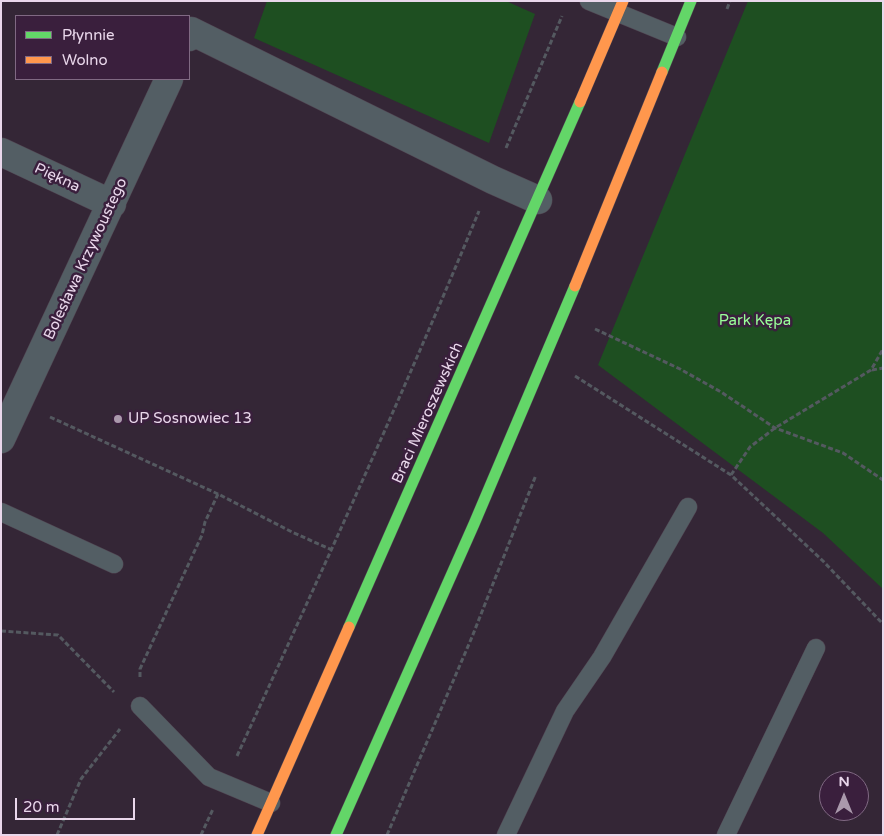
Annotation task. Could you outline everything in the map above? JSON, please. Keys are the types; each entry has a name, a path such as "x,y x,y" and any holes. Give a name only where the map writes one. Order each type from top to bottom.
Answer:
{"main road":[{"path":"336,835 441,602 603,221 692,1"},
{"name":"Braci Mieroszewskich","path":"257,835 538,200 620,7"}],"street":[{"path":"190,34 191,32 492,180 538,200"},
{"name":"Bolesława Krzywoustego","path":"1,439 170,80"},
{"name":"Piękna","path":"1,152 112,204"}],"lane":[{"path":"589,1 620,7 677,38"},
{"path":"506,835 565,711 602,657 688,507"},
{"path":"1,512 114,564"},
{"path":"726,835 816,648"},
{"path":"140,706 209,777 271,803"}],"path":[{"path":"201,835 426,341 565,10"},
{"path":"594,328 680,369 721,392 775,428 842,453 883,480"},
{"path":"871,370 883,349"},
{"path":"731,475 750,447 775,428 871,370 883,368"},
{"path":"575,375 731,475 823,561 883,624"},
{"path":"18,403 218,494 332,550"},
{"path":"140,706 140,669 202,535 205,522 218,494"},
{"path":"1,631 58,635 119,697"},
{"path":"56,835 81,779 121,726"}],"green space":[{"path":"267,1 506,1 535,14 489,143 254,38"},
{"name":"Park Kępa","path":"748,1 883,1 883,589 823,533 598,365"}],"traffic: fast":[{"path":"662,72 691,1"},
{"path":"349,627 580,102"},
{"path":"336,835 474,524 575,286"}],"traffic: slow":[{"path":"580,102 623,1"},
{"path":"575,286 662,72"},
{"path":"257,835 349,627"}],"place":[{"name":"UP Sosnowiec 13","path":"118,419"}]}
